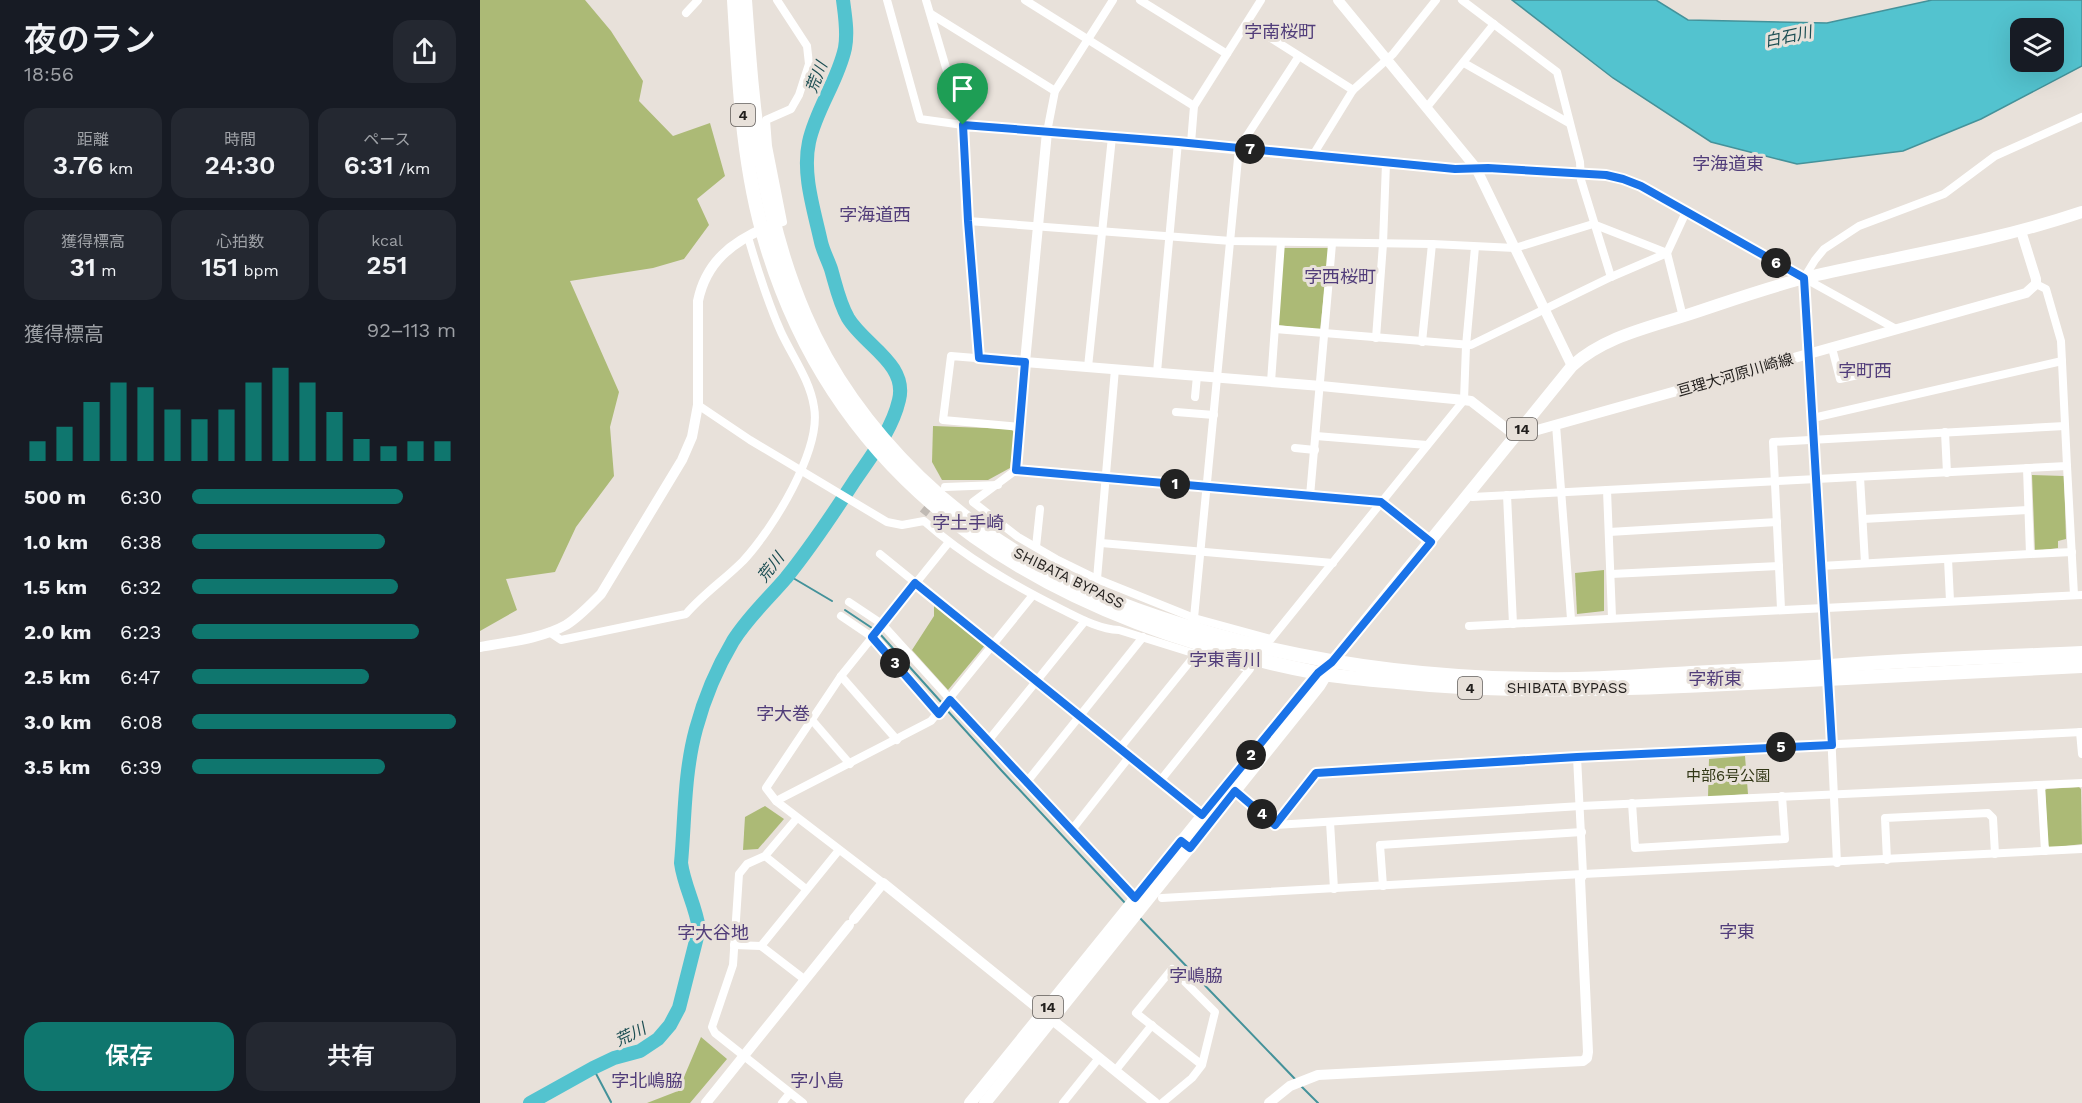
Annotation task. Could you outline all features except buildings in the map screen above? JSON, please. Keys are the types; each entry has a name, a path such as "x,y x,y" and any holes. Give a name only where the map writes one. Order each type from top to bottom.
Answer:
{"highway":[{"name":"SHIBATA BYPASS","path":"734,0 746,144 782,291 814,358 854,419 874,445 910,475"},
{"name":"SHIBATA BYPASS","path":"745,0 767,227 813,333 837,377 856,405 910,475 946,516 981,543 1065,592 1113,614 1193,642 1326,670 1447,687 1528,689 1672,687 1828,672 2082,653"},
{"name":"SHIBATA BYPASS","path":"1828,672 2082,666"}],"main road":[{"name":"14","path":"985,1103 1047,1016 1132,909 1572,366 1594,348 1683,316 1804,278 2021,231 2082,212"},
{"name":"14","path":"1206,819 1235,791 1326,670"},
{"name":"14","path":"970,1103 1047,1016"}],"street":[{"path":"686,14 698,0"},
{"path":"480,647 549,632 566,625 586,609 601,594 682,460 692,437 698,405 698,301 701,286 709,269 721,255 748,237 783,222 765,120 791,109 799,94 809,64 807,46 777,0"},
{"path":"887,0 920,119 963,125 1191,143 1455,169 1580,173 1623,179 1641,186 1896,329"},
{"path":"926,0 963,125 979,358"},
{"path":"1026,0 1194,106"},
{"path":"1113,0 1055,91 1047,132 1016,470 973,502 1018,537 1097,579 1194,618 1271,639 1464,400 1466,346 1475,247"},
{"path":"1140,0 1227,54"},
{"path":"1338,0 1388,58 1476,168 1572,366"},
{"path":"1313,155 1353,90 1388,58 1436,0"},
{"path":"1462,0 1557,72 1593,224 1611,277"},
{"path":"1191,143 1194,106 1247,23 1257,2"},
{"path":"931,14 1055,91"},
{"path":"1247,23 1353,90"},
{"path":"1427,106 1494,24"},
{"path":"1194,618 1239,148 1299,56"},
{"path":"1464,63 1569,123"},
{"path":"1837,863 1814,418 1804,278 1824,249 1859,226 1944,194 1995,156 2082,117"},
{"path":"1088,367 1112,137"},
{"path":"1157,372 1178,142"},
{"path":"1376,338 1386,163"},
{"path":"1683,316 1667,253 1686,212"},
{"path":"968,221 1231,241 1432,244 1515,248 1593,224 1667,253"},
{"path":"1469,626 1571,619 2078,595 2072,552 2061,341 2046,289 2036,284 2021,231"},
{"path":"549,632 561,640 686,614 698,600 743,560 764,536 784,505 808,453 816,423 815,407 811,393 770,303 748,237"},
{"path":"1271,381 1281,242"},
{"path":"1310,496 1332,244"},
{"path":"1422,342 1432,244"},
{"path":"1275,329 1466,346 1667,253"},
{"path":"1774,262 1780,277 1776,286"},
{"name":"亘理大河原川崎線","path":"1516,436 2026,293 2036,284"},
{"path":"1832,348 1840,379 1880,370"},
{"path":"1020,427 943,420 951,356 1271,381 1464,400 1471,401 1516,436"},
{"path":"1814,418 2062,361"},
{"path":"1097,579 1115,369"},
{"path":"1195,397 1197,376"},
{"path":"698,405 750,440 887,522 902,525 924,517 949,542 972,559 1085,621 1106,630 1119,630 1250,669 1160,781"},
{"path":"1176,412 1214,415"},
{"path":"1556,425 1571,619"},
{"path":"1781,609 1773,442 2065,426"},
{"path":"1945,432 1947,473"},
{"path":"1316,436 1427,445"},
{"path":"1295,448 1315,450"},
{"path":"1469,495 1472,497 1562,493 2067,466"},
{"path":"2026,468 2030,554"},
{"path":"1016,470 1381,502 1431,542"},
{"path":"1860,477 1865,563"},
{"path":"945,487 998,485"},
{"path":"1607,490 1612,617"},
{"path":"1507,495 1513,624"},
{"path":"1036,547 1040,508"},
{"path":"1863,519 2028,510"},
{"path":"1609,532 1777,522"},
{"path":"949,542 841,676 766,788 776,801 883,883 1155,1103"},
{"path":"1101,543 1333,563"},
{"path":"1821,566 2072,552"},
{"path":"880,554 1206,819"},
{"path":"1948,559 1950,601"},
{"path":"1611,574 1779,566"},
{"path":"776,801 931,722 1034,595"},
{"path":"849,602 881,625 949,702 1071,831 1132,909"},
{"path":"841,616 873,635 940,712"},
{"path":"988,741 1085,621"},
{"path":"1026,783 1143,637"},
{"path":"1120,748 1196,654"},
{"path":"841,676 897,740"},
{"path":"812,720 850,764"},
{"path":"1275,825 1316,773 1577,757 2081,732 2082,754"},
{"path":"1071,831 1130,756"},
{"path":"1269,1103 1290,1086 1318,1075 1583,1061 1587,1058 1580,879 1583,874 1582,832 1577,757"},
{"path":"1235,791 1275,825 1632,803 2082,783"},
{"path":"2041,785 2045,851"},
{"path":"1632,803 1635,848 1785,839 1782,796"},
{"path":"1887,860 1885,818 1988,813 1993,818 1995,854"},
{"path":"797,818 765,856 747,864 739,874 733,965 712,1027 715,1033 803,1103"},
{"path":"1330,822 1334,889"},
{"path":"1383,886 1380,845 1582,832"},
{"path":"1162,898 2082,849"},
{"path":"761,946 839,850"},
{"path":"765,856 806,889"},
{"path":"706,1103 883,883"},
{"path":"734,945 761,946 804,979"},
{"path":"1162,1103 1192,1078 1203,1065 1215,1012 1172,969 1136,1013 1203,1065"},
{"path":"1115,1071 1152,1025"},
{"path":"1063,1103 1099,1058"},
{"path":"782,1103 790,1093"}],"green space":[{"path":"480,0 585,0 611,31 643,81 639,101 673,136 710,123 725,176 697,199 709,225 684,259 653,268 570,281 619,392 610,427 614,476 576,527 555,572 506,579 517,610 480,631"},
{"path":"1284,248 1329,248 1320,330 1277,325"},
{"path":"933,426 1011,429 1015,433 1010,468 988,480 942,480 932,462"},
{"path":"2032,475 2064,476 2066,539 2058,541 2058,548 2035,551"},
{"path":"1604,570 1604,611 1577,614 1575,573"},
{"path":"934,602 986,644 948,690 912,650 934,616"},
{"name":"中部6号公園","path":"1745,756 1748,794 1708,797 1709,759"},
{"path":"2079,787 2081,789 2082,844 2050,848 2045,790"},
{"path":"765,806 784,819 758,849 743,850 745,817"},
{"path":"701,1037 727,1059 690,1103 647,1103 678,1091"}],"water":[{"name":"白石川","path":"1512,0 1656,0 1688,20 1827,23 1932,0 2082,0 2082,66 1981,119 1903,151 1797,164 1711,142 1613,78"}],"waterway":[{"name":"荒川","path":"530,1103 614,1058 640,1051 658,1039 670,1025 679,1008 699,929 681,863 689,762 703,706 716,673 733,641 786,578 822,530 881,442 896,411 900,387 897,376 891,365 855,328 842,306 822,245 808,179 807,154 812,130 845,48 843,0"},
{"path":"788,575 832,601"},
{"path":"845,610 875,630"},
{"path":"880,634 942,703"},
{"path":"945,708 1126,904"},
{"path":"1139,917 1295,1079"},
{"path":"593,1068 611,1102"},
{"path":"1301,1086 1318,1103"}],"tunnel":[{"path":"923,514 935,499"}],"district":[{"name":"字南桜町","path":"1280,32"},
{"name":"字海道東","path":"1728,164"},
{"name":"字海道西","path":"875,215"},
{"name":"字西桜町","path":"1340,277"},
{"name":"字町西","path":"1865,371"},
{"name":"字土手崎","path":"968,523"},
{"name":"字東青川","path":"1225,660"},
{"name":"字新東","path":"1715,679"},
{"name":"字大巻","path":"783,714"},
{"name":"字東","path":"1737,932"},
{"name":"字大谷地","path":"713,933"},
{"name":"字嶋脇","path":"1196,976"},
{"name":"字北嶋脇","path":"647,1081"},
{"name":"字小島","path":"817,1081"}],"route":[{"path":"963,125 1178,142 1455,169 1488,168 1606,175 1641,186 1804,278 1832,745 1577,757 1316,773 1275,825 1235,791 1190,848 1181,841 1135,898 950,700 939,714 872,637 915,583 1202,815 1318,673 1332,662 1431,542 1381,502 1016,470 1025,362 979,358 963,125"}]}
